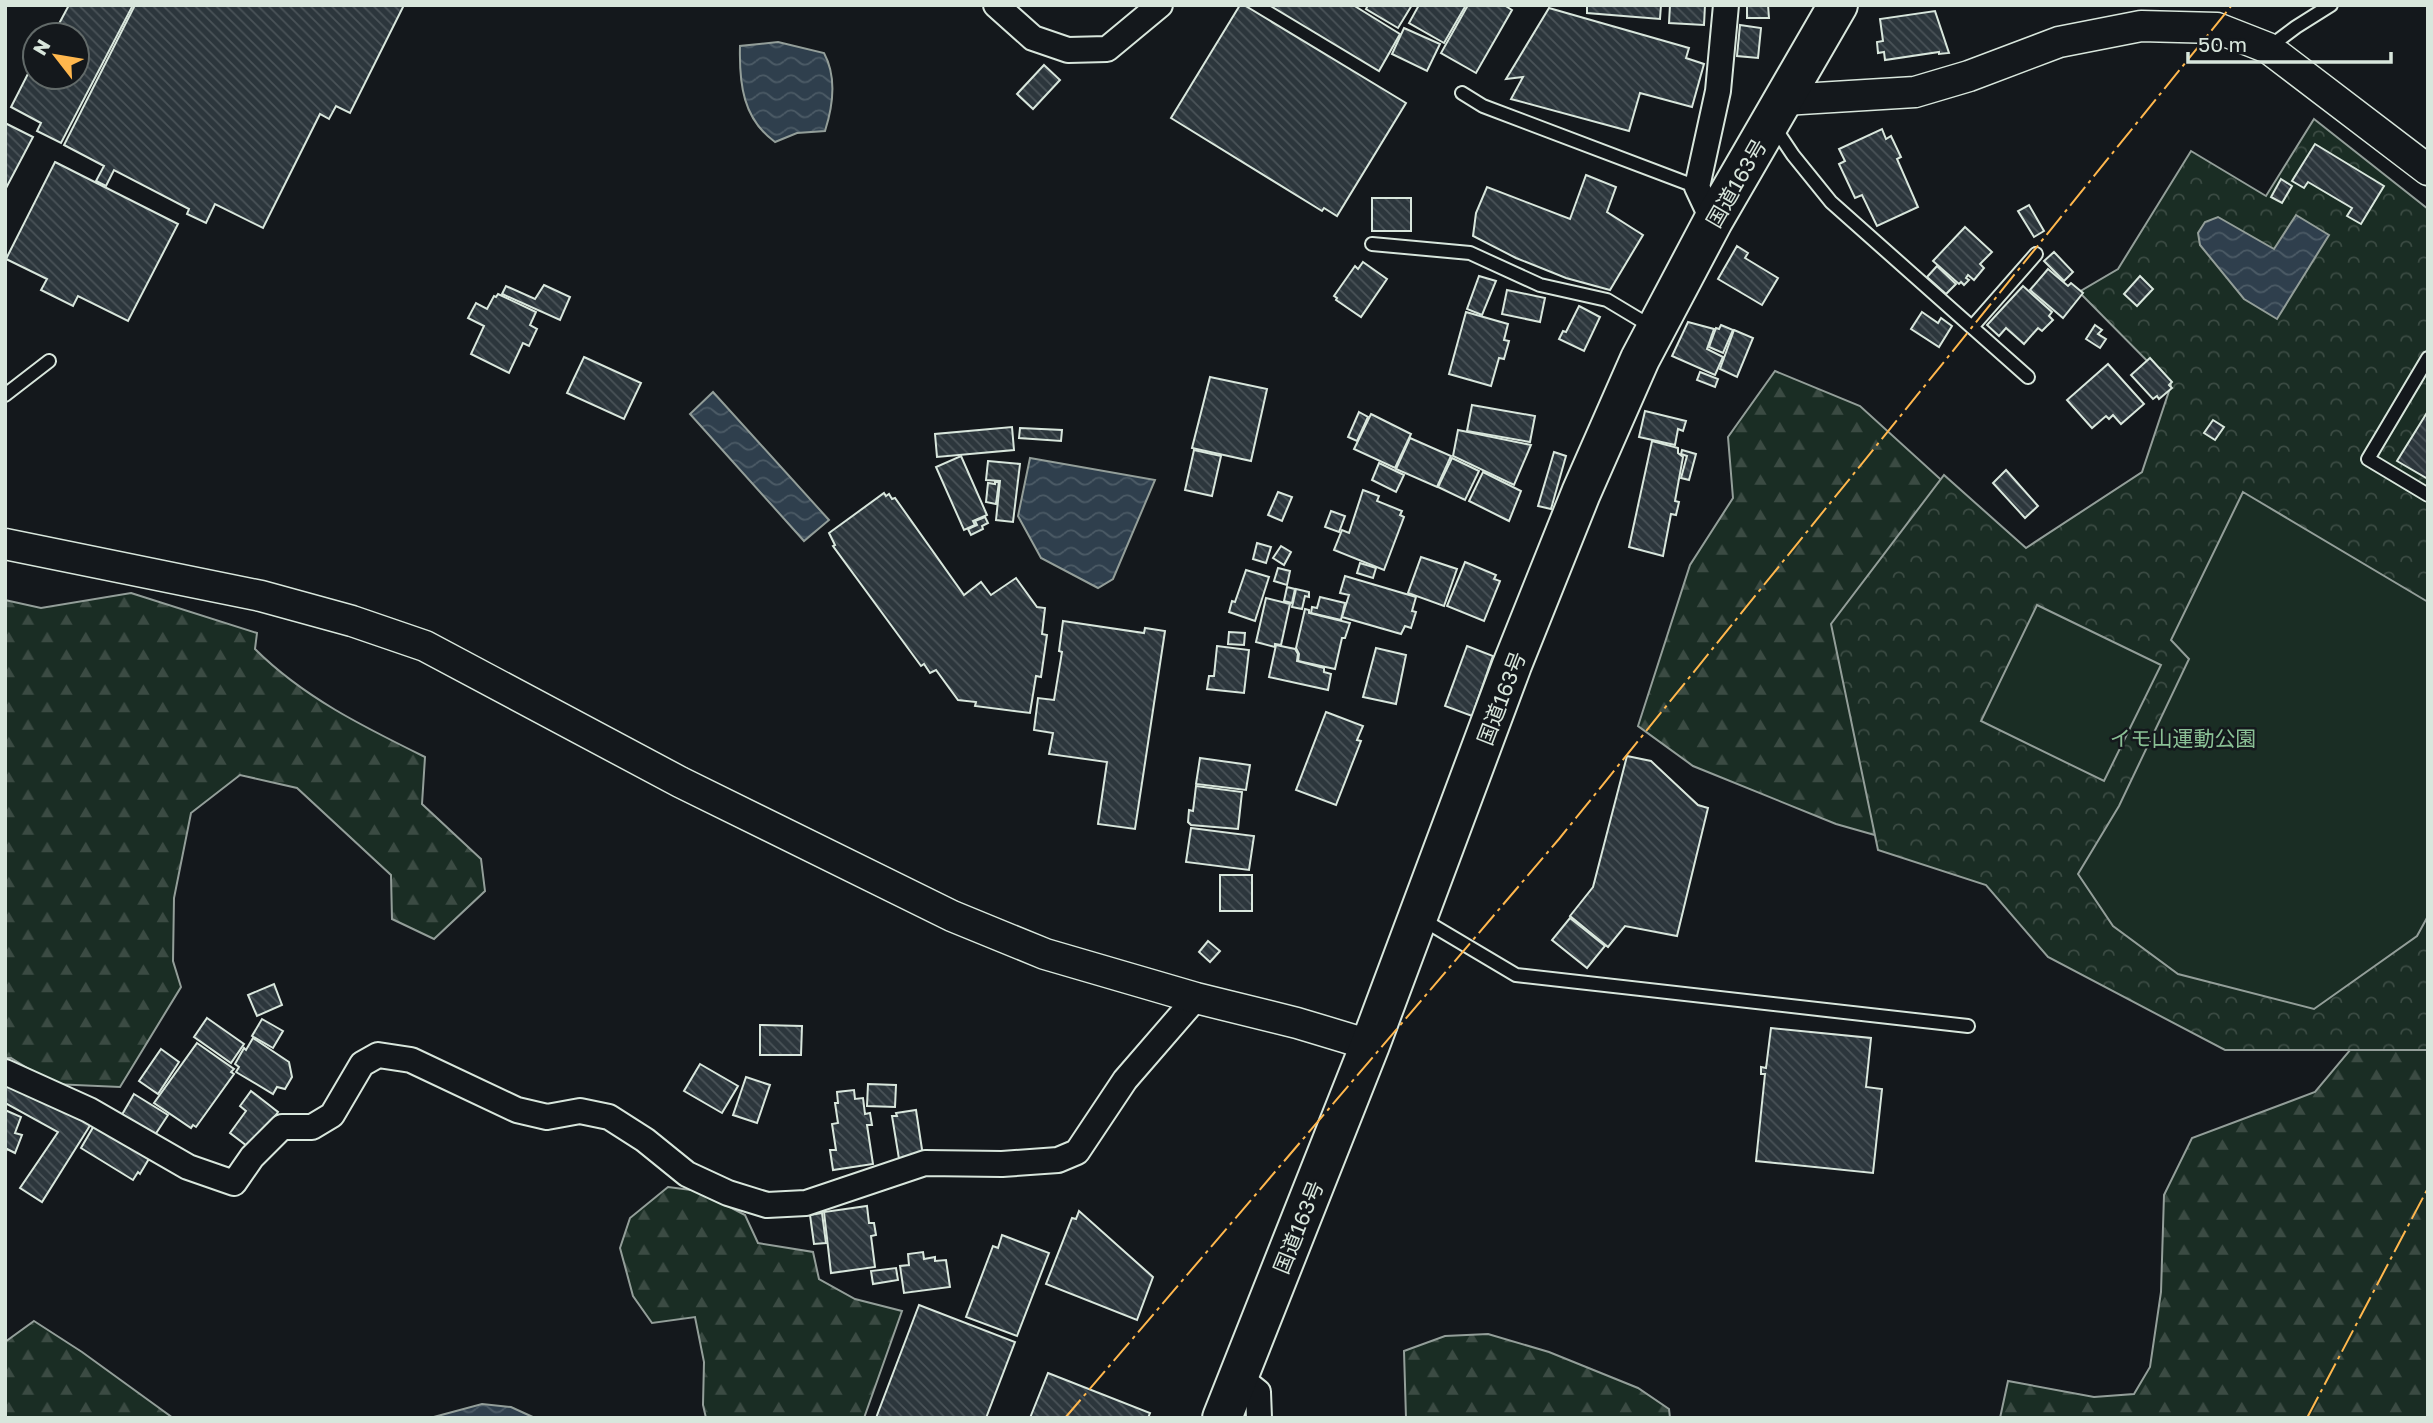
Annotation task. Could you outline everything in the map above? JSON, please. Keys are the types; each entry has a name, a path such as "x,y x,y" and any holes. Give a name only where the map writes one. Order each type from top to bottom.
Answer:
{"highway":[{"name":"国道163号","path":"1222,1418 1370,1045 1512,666 1581,493 1640,359 1713,221 1838,5"}],"street":[{"path":"996,5 1033,38 1069,50 1107,49 1160,5"},
{"path":"1713,221 1697,187 1718,91 1726,5"},
{"path":"1778,111 1915,92 1969,76 2059,42 2141,26 2217,28 2268,48 2428,170"},
{"path":"5,544 261,596 352,621 425,646 680,782 953,916 1045,954 1370,1045"},
{"path":"5,1072 89,1110 188,1167 234,1183 252,1157 282,1128 312,1127 331,1115 362,1064 378,1055 411,1060 517,1110 547,1117 580,1111 609,1116 645,1140 687,1174 728,1193 767,1205 806,1203 925,1163 1002,1164 1058,1160 1077,1152 1125,1080 1196,998"},
{"path":"1238,1376 1258,1392 1259,1418"}],"lane":[{"path":"2268,48 2331,5"},
{"path":"1462,93 1483,106 1697,187"},
{"path":"1778,111 1793,155 1831,202 2028,377"},
{"path":"1372,244 1470,253 1540,285 1607,300 1656,329"},
{"path":"1972,327 2036,254"},
{"path":"2428,358 2368,459 2428,495"},
{"path":"5,395 49,361"},
{"path":"1418,917 1516,975 1968,1026"}],"green space":[{"name":"イモ山運動公園","path":"2314,119 2428,209 2428,1050 2225,1050 2048,957 1986,885 1878,850 1831,624 1944,475 2026,548 2142,472 2171,385 2079,292 2118,269 2191,151 2266,196"},
{"path":"1775,371 1860,406 2005,538 1966,861 1836,824 1693,766 1638,726 1690,565 1733,498 1728,437"},
{"path":"2243,492 2428,602 2428,916 2417,936 2314,1009 2178,974 2113,926 2078,874 2119,806 2189,659 2171,640"},
{"path":"131,593 257,633 255,649 293,682 357,722 425,757 422,804 481,859 485,891 434,939 392,919 391,875 297,788 240,775 191,813 174,898 173,961 181,987 120,1087 53,1084 11,1058 5,1058 5,600 41,608"},
{"path":"2037,605 2161,665 2104,781 1981,721"},
{"path":"2428,957 2428,1418 2000,1418 2008,1381 2094,1397 2134,1394 2150,1367 2161,1292 2164,1195 2192,1138 2315,1092"},
{"path":"668,1187 699,1191 745,1215 758,1243 813,1252 819,1279 855,1299 902,1311 864,1418 706,1418 703,1405 704,1362 695,1317 652,1323 633,1296 620,1248 630,1218"},
{"path":"34,1321 173,1418 5,1418 5,1342"},
{"path":"1488,1334 1549,1352 1638,1388 1669,1409 1670,1418 1406,1418 1404,1351 1445,1336"}],"water":[{"path":"778,42 824,53 832,82 830,112 825,131 797,133 775,142 764,133 750,112 742,87 740,46"},
{"path":"2296,215 2329,235 2277,319 2244,299 2200,245 2198,233 2205,222 2218,217 2274,249"},
{"path":"713,392 829,520 804,541 690,414"},
{"path":"1030,458 1155,480 1113,579 1098,588 1041,558 1018,516"},
{"path":"482,1404 511,1407 535,1418 430,1418"}],"building":[{"path":"69,5 133,5 91,86 91,21 60,21"},
{"path":"135,5 404,5 350,113 336,106 329,119 320,114 263,228 215,204 206,223 187,214 189,209 114,170 106,186 96,181 104,166 64,145"},
{"path":"1240,5 1406,103 1337,216 1324,208 1322,211 1171,118"},
{"path":"1269,5 1353,5 1400,34 1379,71"},
{"path":"1368,5 1412,5 1398,28 1366,9"},
{"path":"1419,5 1466,5 1444,43 1409,23"},
{"path":"1468,5 1504,5 1512,10 1476,73 1441,53"},
{"path":"1587,5 1661,5 1660,19 1587,13"},
{"path":"1670,5 1705,5 1704,25 1669,23"},
{"path":"1747,5 1768,5 1769,18 1747,18"},
{"path":"1549,8 1689,48 1686,58 1704,64 1692,107 1640,93 1629,131 1511,99 1523,77 1506,79"},
{"path":"1935,11 1949,53 1885,60 1884,52 1878,53 1877,42 1883,41 1880,19"},
{"path":"1740,25 1761,28 1758,58 1737,56"},
{"path":"1404,28 1440,44 1427,71 1392,54"},
{"path":"1044,65 1060,80 1033,109 1017,94"},
{"path":"21,87 21,91 88,91 61,143 37,131 41,123 11,107"},
{"path":"5,123 33,137 5,190"},
{"path":"1882,129 1886,139 1891,136 1901,157 1897,159 1918,207 1877,226 1862,195 1855,198 1839,164 1845,161 1839,149"},
{"path":"2315,144 2384,186 2361,224 2347,216 2352,208 2308,182 2304,188 2292,181"},
{"path":"55,162 178,224 128,321 78,296 73,306 41,290 47,279 6,259"},
{"path":"1586,175 1616,187 1607,212 1643,235 1610,290 1566,278 1516,258 1473,236 1476,213 1487,187 1570,219"},
{"path":"2281,179 2292,186 2282,203 2271,197"},
{"path":"1372,198 1411,198 1411,231 1372,231"},
{"path":"2029,205 2044,231 2034,237 2018,211"},
{"path":"1965,227 1992,252 1980,264 1984,268 1974,280 1968,275 1966,278 1969,280 1964,285 1961,282 1959,284 1933,261"},
{"path":"1737,246 1748,253 1745,258 1778,278 1762,305 1718,279"},
{"path":"2054,252 2073,272 2064,281 2044,261"},
{"path":"1363,262 1387,279 1361,317 1334,296 1355,266 1358,269"},
{"path":"1937,266 1956,284 1946,294 1927,277"},
{"path":"2048,269 2068,286 2071,283 2083,293 2063,318 2030,290"},
{"path":"1479,276 1496,281 1482,315 1467,309"},
{"path":"2140,276 2153,289 2137,306 2124,294"},
{"path":"544,285 570,297 560,320 502,294 506,286 535,299"},
{"path":"2023,286 2052,312 2049,316 2053,320 2042,331 2038,328 2024,344 2006,328 1999,336 1987,325"},
{"path":"1507,290 1545,298 1540,322 1502,314"},
{"path":"498,294 536,312 530,325 537,329 529,346 523,343 509,373 471,354 484,326 468,318 476,303 487,309"},
{"path":"1579,306 1600,317 1584,351 1559,339 1563,331 1566,332"},
{"path":"1466,312 1508,324 1504,340 1509,341 1504,359 1499,358 1491,386 1449,374"},
{"path":"1922,312 1938,323 1941,318 1952,326 1939,347 1911,329"},
{"path":"1688,322 1714,329 1707,349 1723,357 1715,375 1672,356"},
{"path":"1721,325 1733,330 1723,353 1709,347 1716,328 1719,329"},
{"path":"2095,325 2102,330 2098,334 2106,339 2100,348 2086,339"},
{"path":"1734,330 1753,338 1737,377 1720,369"},
{"path":"584,357 641,383 624,419 567,393"},
{"path":"2150,358 2172,382 2169,385 2172,388 2159,399 2157,396 2153,399 2131,375"},
{"path":"2108,364 2144,404 2121,424 2113,415 2109,419 2106,416 2092,428 2067,400"},
{"path":"1700,372 1718,379 1715,387 1697,380"},
{"path":"1210,377 1267,389 1251,461 1192,448"},
{"path":"1472,405 1535,416 1530,442 1467,431"},
{"path":"1645,411 1686,421 1683,431 1678,429 1675,445 1639,437"},
{"path":"2428,411 2428,479 2397,461"},
{"path":"1359,412 1368,417 1357,441 1348,437"},
{"path":"1371,414 1411,434 1395,468 1354,449"},
{"path":"2213,420 2224,427 2215,440 2204,433"},
{"path":"1012,427 1014,450 937,457 935,434"},
{"path":"1020,428 1062,430 1061,441 1019,438"},
{"path":"1458,430 1531,445 1514,485 1453,456"},
{"path":"1410,438 1451,456 1437,487 1396,469"},
{"path":"1652,441 1678,448 1678,453 1683,457 1675,501 1679,502 1676,515 1671,514 1663,556 1629,547"},
{"path":"1194,450 1221,456 1212,496 1185,490"},
{"path":"1682,450 1696,454 1689,480 1681,478 1687,456 1681,454"},
{"path":"1554,452 1566,456 1551,509 1538,506"},
{"path":"961,456 987,515 973,521 975,525 964,530 936,467"},
{"path":"1452,458 1479,471 1465,500 1438,487"},
{"path":"988,461 1020,464 1013,522 996,520 1000,481 986,480"},
{"path":"1379,463 1404,475 1396,492 1372,480"},
{"path":"2006,470 2038,506 2025,518 1993,483"},
{"path":"1483,472 1521,491 1509,521 1469,501"},
{"path":"999,482 996,504 986,502 988,483"},
{"path":"1363,490 1379,496 1377,501 1402,511 1400,515 1404,517 1384,570 1334,550 1342,530 1349,533"},
{"path":"1278,492 1292,497 1282,521 1268,515"},
{"path":"884,493 886,496 889,494 892,499 895,498 964,595 981,582 991,595 1016,578 1037,607 1045,608 1042,634 1047,635 1041,677 1036,676 1030,713 975,706 976,702 958,700 936,670 930,673 924,664 921,666 833,546 835,545 829,533"},
{"path":"1331,511 1345,516 1339,532 1325,527"},
{"path":"985,517 988,523 971,535 968,529 977,525 975,521"},
{"path":"1257,543 1271,547 1266,563 1253,559"},
{"path":"1281,546 1291,552 1284,565 1273,558"},
{"path":"1421,557 1457,569 1444,606 1408,593"},
{"path":"1465,562 1496,575 1494,579 1500,581 1484,621 1447,606"},
{"path":"1360,563 1376,568 1373,578 1357,573"},
{"path":"1278,568 1290,571 1287,585 1274,581"},
{"path":"1246,570 1269,577 1255,621 1229,612"},
{"path":"1345,576 1416,597 1412,611 1416,612 1411,628 1405,626 1401,634 1342,617 1349,595 1340,593"},
{"path":"1287,587 1295,589 1292,603 1284,601"},
{"path":"1296,589 1309,592 1309,597 1305,596 1302,609 1292,607"},
{"path":"1320,597 1345,603 1341,620 1311,613 1312,607 1317,608"},
{"path":"1266,598 1290,604 1281,645 1275,644 1275,647 1256,642"},
{"path":"1305,609 1309,610 1309,613 1350,623 1345,638 1342,638 1335,669 1298,661 1296,648"},
{"path":"1063,621 1144,633 1145,628 1165,631 1135,829 1098,824 1107,762 1049,754 1053,733 1034,730 1038,698 1054,700 1062,652 1059,651"},
{"path":"1229,632 1245,633 1244,645 1228,644"},
{"path":"1276,645 1295,649 1298,654 1297,661 1324,668 1324,672 1331,674 1328,690 1269,677"},
{"path":"1217,646 1249,650 1244,693 1207,689 1209,676 1214,676"},
{"path":"1467,646 1493,656 1472,716 1445,706"},
{"path":"1376,648 1406,655 1396,704 1363,697"},
{"path":"1326,712 1363,726 1357,740 1361,741 1336,805 1296,790"},
{"path":"1627,756 1651,761 1698,805 1708,808 1677,936 1625,926 1608,947 1570,916 1593,887"},
{"path":"1200,758 1250,765 1246,790 1196,784"},
{"path":"1196,786 1242,792 1238,829 1191,825 1188,822 1189,810 1193,811"},
{"path":"1191,828 1254,836 1249,870 1186,862"},
{"path":"1220,875 1252,875 1252,911 1220,911"},
{"path":"1570,918 1605,946 1587,968 1552,940"},
{"path":"1208,941 1220,951 1210,962 1199,952"},
{"path":"274,984 282,1005 257,1016 248,995"},
{"path":"207,1018 244,1044 231,1063 194,1037"},
{"path":"262,1019 283,1031 273,1048 252,1036"},
{"path":"760,1025 802,1026 801,1055 760,1055"},
{"path":"1771,1028 1871,1038 1866,1087 1882,1089 1873,1173 1756,1161 1765,1074 1761,1074 1761,1067 1766,1068"},
{"path":"253,1038 289,1062 292,1077 285,1089 277,1087 273,1094 236,1072 239,1067 235,1064"},
{"path":"197,1043 234,1069 231,1072 234,1074 196,1127 193,1125 191,1128 154,1103"},
{"path":"161,1049 179,1062 158,1094 139,1081"},
{"path":"700,1064 738,1086 722,1113 684,1091"},
{"path":"746,1077 770,1085 757,1123 733,1115"},
{"path":"5,1082 91,1124 42,1202 20,1188 58,1132 5,1103"},
{"path":"868,1084 896,1085 895,1107 867,1106"},
{"path":"854,1090 855,1099 863,1098 865,1114 870,1113 872,1125 867,1125 873,1164 833,1170 830,1150 836,1150 832,1124 838,1123 835,1103 838,1103 837,1092"},
{"path":"251,1091 278,1112 251,1149 230,1133 246,1111 240,1106"},
{"path":"134,1094 168,1115 153,1138 120,1118"},
{"path":"5,1110 21,1117 15,1133 22,1135 15,1153 7,1149 5,1154"},
{"path":"916,1110 923,1156 899,1159 892,1116"},
{"path":"95,1124 150,1157 133,1180 81,1148"},
{"path":"867,1206 869,1223 874,1223 876,1235 871,1236 875,1267 831,1273 824,1212"},
{"path":"1079,1211 1153,1277 1137,1320 1046,1284 1072,1218 1076,1219"},
{"path":"822,1213 826,1243 814,1244 810,1215"},
{"path":"1002,1235 1049,1253 1017,1336 966,1317 993,1246 998,1248"},
{"path":"923,1252 924,1259 935,1257 935,1261 946,1260 950,1287 904,1293 900,1266 909,1265 908,1254"},
{"path":"896,1268 898,1280 873,1284 871,1271"},
{"path":"919,1305 1015,1342 986,1418 876,1418"},
{"path":"1048,1373 1150,1413 1148,1418 1030,1418"}],"power":[{"path":"1065,1418 1559,839 2232,5"},
{"path":"2307,1418 2428,1188"}]}
